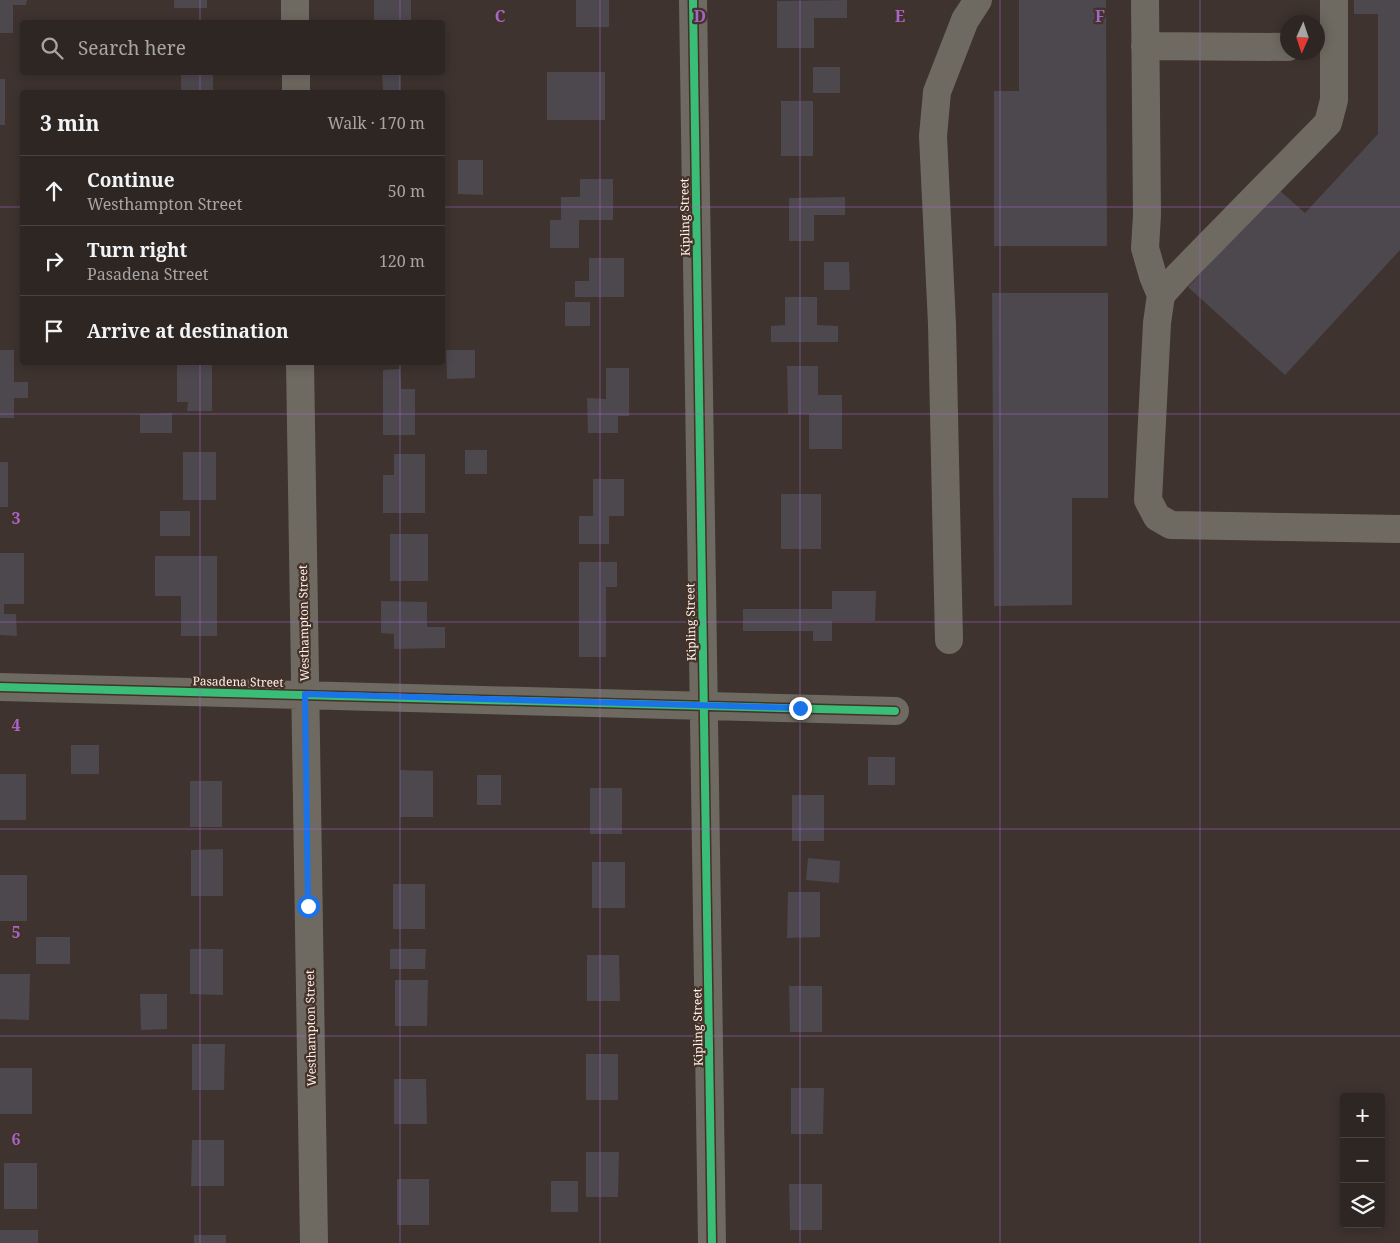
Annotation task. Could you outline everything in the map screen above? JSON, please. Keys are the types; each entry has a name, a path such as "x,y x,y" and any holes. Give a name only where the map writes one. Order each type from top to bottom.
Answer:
{"street":[{"path":"294,0 295,20"},
{"name":"Kipling Street","path":"693,0 712,1243"},
{"path":"949,640 942,324 933,136 937,92 965,20 978,0"},
{"path":"1145,0 1148,215 1145,248 1161,295 1157,323 1148,500 1157,516 1171,525 1400,529"},
{"path":"1161,295 1328,123 1334,100 1326,48 1334,0"},
{"path":"1146,46 1280,47"},
{"path":"296,75 296,90"},
{"name":"Westhampton Street","path":"300,365 314,1243"},
{"name":"Pasadena Street","path":"0,687 895,711"}],"building":[{"path":"0,0 27,0 26,5 13,5 13,33 0,33"},
{"path":"174,0 207,0 207,8 174,8"},
{"path":"374,0 411,0 411,20 374,20"},
{"path":"576,0 609,0 609,27 576,27"},
{"path":"847,0 847,18 814,18 814,48 777,48 777,1"},
{"path":"1019,0 1106,0 1107,246 994,246 994,91 1019,91"},
{"path":"1354,0 1400,0 1400,250 1285,375 1188,287 1278,189 1305,213 1378,134 1378,14 1354,14"},
{"path":"813,67 840,67 840,93 813,93"},
{"path":"547,72 605,72 605,120 547,120"},
{"path":"181,75 213,75 213,90 181,90"},
{"path":"382,75 400,75 400,90 383,90"},
{"path":"0,79 5,79 5,125 0,125"},
{"path":"781,101 813,101 813,156 781,156"},
{"path":"458,160 483,160 483,195 458,194"},
{"path":"580,179 613,179 613,220 579,220 579,248 550,248 550,220 561,220 561,197 580,197"},
{"path":"845,197 845,215 814,215 814,241 789,241 789,198"},
{"path":"589,258 624,258 624,297 575,297 575,281 589,281"},
{"path":"824,262 849,262 850,290 824,290"},
{"path":"992,293 1108,293 1108,498 1072,498 1072,605 994,606"},
{"path":"785,297 817,297 817,325 838,326 838,342 771,342 771,326 785,325"},
{"path":"565,302 590,302 590,326 565,326"},
{"path":"0,350 14,350 14,382 28,382 28,398 14,398 14,418 0,418"},
{"path":"446,350 475,350 475,378 447,379"},
{"path":"177,365 212,365 212,411 187,411 188,402 177,402"},
{"path":"787,366 818,366 818,395 842,395 842,449 809,449 809,414 788,414"},
{"path":"606,368 629,368 629,416 618,416 618,433 588,433 587,398 606,399"},
{"path":"400,369 401,389 415,389 415,435 383,435 383,370"},
{"path":"172,413 172,433 140,433 140,414"},
{"path":"465,450 487,450 487,474 465,474"},
{"path":"183,452 216,452 216,500 183,500"},
{"path":"394,454 425,454 425,513 383,513 383,475 394,475"},
{"path":"0,462 8,462 8,507 0,507"},
{"path":"593,479 624,479 624,516 609,516 609,544 579,544 579,516 593,516"},
{"path":"781,494 821,494 821,549 781,549"},
{"path":"160,511 190,511 190,536 160,536"},
{"path":"390,534 428,534 428,581 390,581"},
{"path":"0,553 24,553 24,604 4,604 4,614 16,614 17,636 0,635"},
{"path":"155,556 217,556 217,636 181,636 181,596 155,596"},
{"path":"579,562 617,562 617,587 606,587 606,657 579,657"},
{"path":"832,591 876,591 875,621 832,621 832,641 813,641 813,631 743,631 743,609 832,609"},
{"path":"381,601 427,602 427,627 445,627 445,648 394,649 394,634 381,633"},
{"path":"71,745 99,745 99,774 71,774"},
{"path":"868,757 895,757 895,785 868,785"},
{"path":"400,770 433,771 433,817 400,817"},
{"path":"0,774 26,774 26,820 0,820"},
{"path":"477,775 501,775 501,805 477,805"},
{"path":"190,781 222,781 222,827 190,827"},
{"path":"590,788 622,788 622,834 590,834"},
{"path":"792,795 824,795 824,841 792,841"},
{"path":"223,849 223,896 191,896 191,850"},
{"path":"808,858 840,861 839,883 806,880"},
{"path":"592,862 625,862 625,908 592,908"},
{"path":"0,875 27,875 27,921 0,921"},
{"path":"393,884 425,884 425,929 393,929"},
{"path":"788,892 820,892 820,937 787,938"},
{"path":"36,937 70,937 70,964 36,964"},
{"path":"190,949 223,949 223,995 190,994"},
{"path":"390,949 426,949 425,969 390,969"},
{"path":"587,955 619,955 620,1001 587,1001"},
{"path":"0,974 30,974 29,1020 0,1019"},
{"path":"395,980 428,980 427,1026 395,1026"},
{"path":"789,986 822,986 822,1032 790,1032"},
{"path":"140,994 167,994 167,1029 141,1030"},
{"path":"192,1044 225,1044 224,1090 192,1090"},
{"path":"586,1054 618,1054 618,1100 586,1100"},
{"path":"0,1068 32,1068 32,1114 0,1114"},
{"path":"394,1079 426,1079 427,1124 394,1124"},
{"path":"791,1088 824,1088 823,1134 791,1134"},
{"path":"192,1140 224,1140 224,1186 191,1186"},
{"path":"586,1152 619,1152 618,1197 586,1197"},
{"path":"4,1163 37,1163 37,1209 4,1209"},
{"path":"397,1179 429,1179 429,1225 397,1225"},
{"path":"551,1181 578,1181 578,1212 551,1212"},
{"path":"789,1184 822,1184 822,1230 790,1230"},
{"path":"0,1230 38,1230 38,1243 0,1243"},
{"path":"194,1235 226,1235 226,1243 194,1243"}],"cycle path":[{"path":"693,0 712,1243"},
{"path":"0,687 895,711"}],"route":[{"path":"308,906 305,694 800,708"}]}
